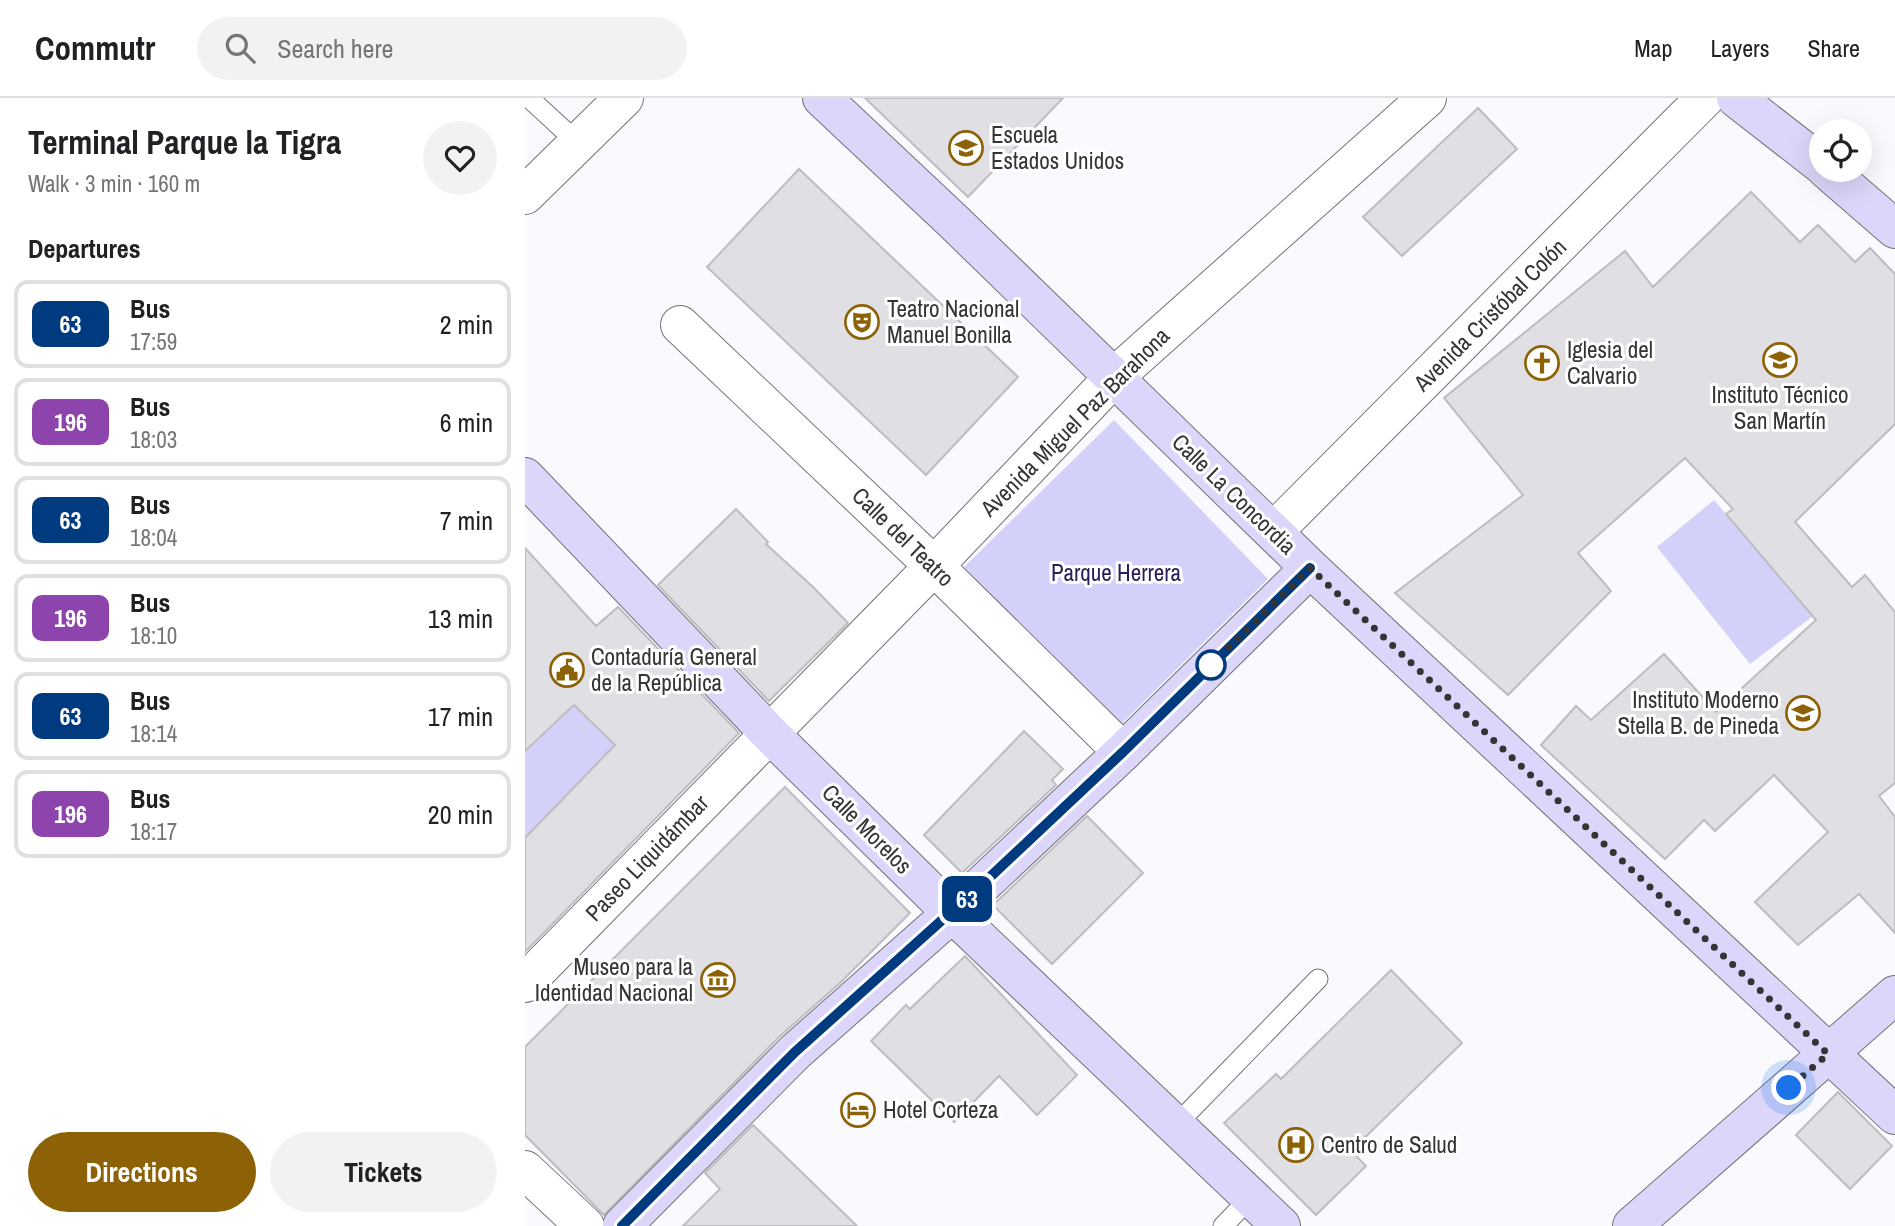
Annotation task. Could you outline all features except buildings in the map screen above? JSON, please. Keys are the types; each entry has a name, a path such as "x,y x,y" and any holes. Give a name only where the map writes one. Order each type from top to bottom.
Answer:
{"main road":[{"name":"Calle La Concordia","path":"822,98 953,221 1310,568 1895,1115"},
{"path":"1736,98 1809,155"},
{"path":"1841,182 1895,229"},
{"name":"Calle Morelos","path":"525,477 769,733 952,913 1281,1226"},
{"path":"622,1226 795,1052 952,913 1123,752 1310,568"},
{"path":"1632,1226 1895,995"}],"street":[{"path":"525,195 624,98"},
{"name":"Avenida Miguel Paz Barahona","path":"769,733 934,566 1113,378 1427,98"},
{"name":"Avenida Cristóbal Colón","path":"1274,531 1706,98"},
{"name":"Calle del Teatro","path":"680,325 934,566 1123,752"},
{"name":"Paseo Liquidámbar","path":"525,983 769,733"},
{"path":"525,1170 585,1226"}],"lane":[{"path":"529,98 578,143"},
{"path":"1175,1126 1318,979"},
{"path":"1223,1226 1251,1198"}],"green space":[{"name":"Parque Herrera","path":"1114,420 1268,579 1119,726 964,567"},
{"path":"1714,500 1813,616 1750,664 1657,547"},
{"path":"574,705 615,745 525,838 525,751"}],"bus line":[{"name":"63","path":"622,1226 795,1052 952,913 1123,752 1310,568"}],"place":[{"name":"Escuela Estados Unidos","path":"966,148"},
{"name":"Teatro Nacional Manuel Bonilla","path":"862,322"},
{"name":"Instituto Técnico San Martín","path":"1780,360"},
{"name":"Iglesia del Calvario","path":"1542,363"},
{"name":"Contaduría General de la República","path":"567,670"},
{"name":"Instituto Moderno Stella B. de Pineda","path":"1803,713"},
{"name":"Museo para la Identidad Nacional","path":"718,980"},
{"name":"Hotel Corteza","path":"858,1110"},
{"name":"Centro de Salud","path":"1296,1145"}],"route":[{"path":"1211,665 1310,568 1828,1054 1789,1088"}]}
